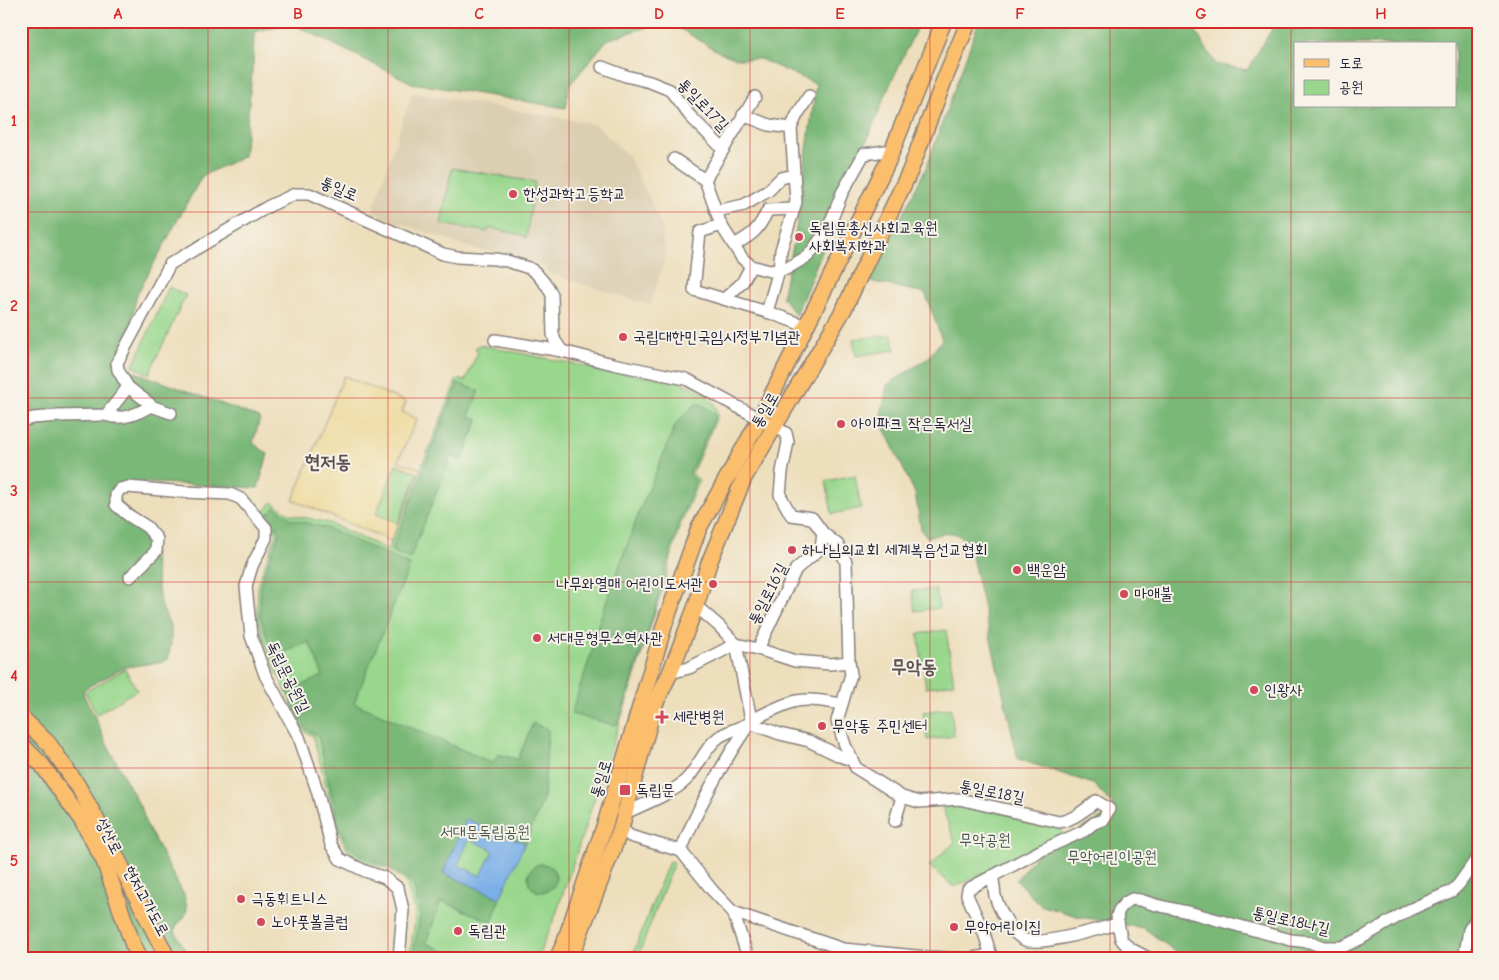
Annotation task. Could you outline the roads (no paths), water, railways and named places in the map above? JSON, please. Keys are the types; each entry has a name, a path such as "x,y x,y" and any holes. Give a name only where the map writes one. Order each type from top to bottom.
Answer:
{"main road":[{"name":"통일로","path":"557,959 606,821 665,623 699,528 760,419 893,150 944,21"},
{"name":"통일로","path":"570,959 621,828 654,706 670,673 696,606 710,563 744,478 776,427 844,308 910,171 969,21"},
{"name":"성산로","path":"21,717 49,744 78,786 121,867"},
{"name":"성산로","path":"21,744 42,765 82,821 104,861 133,945 140,959"},
{"path":"606,821 621,828"},
{"name":"현저고가도로","path":"104,861 158,959"},
{"path":"121,867 144,893 179,959"},
{"name":"현저고가도로","path":"121,867 168,959"}],"street":[{"name":"통일로17길","path":"602,67 670,90 690,116 723,150"},
{"name":"통일로17길","path":"705,180 755,96"},
{"path":"767,312 779,270 781,250 796,202 791,128 809,96"},
{"name":"통일로17길","path":"743,116 769,125 791,128"},
{"path":"674,159 705,180 720,225 742,258 751,266 770,271 786,269 808,256 828,229 842,193 864,154 893,150"},
{"path":"716,212 744,205 768,190 781,178 794,175"},
{"name":"통일로","path":"128,387 118,370 117,363 170,264 269,206 295,194 309,194 443,254 457,257 501,260 530,268 542,278 552,295 553,334 555,341 562,351"},
{"path":"734,246 752,236 760,226 768,210 794,209"},
{"path":"720,225 700,232 694,290 806,326"},
{"path":"724,299 742,283 751,266"},
{"name":"통일로","path":"495,340 562,351 686,379 760,419"},
{"path":"106,415 128,387 149,403 150,406 170,413"},
{"path":"21,421 58,416 106,415 113,418 136,414 150,406"},
{"path":"760,419 776,427"},
{"name":"통일로18길","path":"776,427 786,433 788,442 780,495 791,515 812,518 823,533 838,545 846,562 851,674 837,721 845,745 856,768 902,797 918,802 959,799 1059,822 1080,813 1096,801 1109,809 1103,820 1094,823 1084,831 1040,851 968,889 967,895 992,957"},
{"name":"독립문공원길","path":"130,577 156,551 156,539 147,527 116,505 116,495 120,489 128,487 230,494 241,500 266,528 266,538 252,566 246,586 250,636 265,675 300,737 317,790 331,845 340,859 385,878 398,888 403,910 399,959"},
{"name":"통일로16길","path":"758,649 796,569 821,548 823,533"},
{"name":"통일로16길","path":"696,606 736,644 795,661 830,664 849,662"},
{"path":"670,673 688,668 736,644 751,721 731,750 705,796 681,851"},
{"path":"625,813 680,785 693,772 712,743 719,737 788,703 802,700 819,700 841,704"},
{"path":"751,721 780,734 809,741 852,760"},
{"path":"895,821 902,797"},
{"path":"621,828 630,836 681,851 712,890 733,912 746,951"},
{"name":"통일로18나길","path":"1117,924 1119,910 1132,899 1292,940 1310,942 1323,947 1342,947 1360,940 1409,910 1452,891 1478,857"},
{"path":"992,876 995,896 1003,915 1015,931 1024,939 1031,941 1057,939 1117,924 1121,939 1126,945 1150,959"},
{"path":"733,912 843,949 966,958 992,957"},
{"path":"1464,959 1469,930 1478,916"}],"water":[{"path":"466,819 525,843 500,898 443,873","holes":["469,839 493,850 481,876 458,865"]}],"place":[{"name":"한성과학고등학교","path":"513,194"},
{"name":"독립문총신사회교육원 사회복지학과","path":"799,237"},
{"name":"국립대한민국임시정부기념관","path":"623,337"},
{"name":"아이파크 작은독서실","path":"841,424"},
{"name":"하나님의교회 세계복음선교협회","path":"792,550"},
{"name":"백운암","path":"1017,570"},
{"name":"나무와열매 어린이도서관","path":"713,584"},
{"name":"마애불","path":"1124,594"},
{"name":"서대문형무소역사관","path":"537,638"},
{"name":"인왕사","path":"1254,690"},
{"name":"세란병원","path":"662,717"},
{"name":"무악동 주민센터","path":"822,726"},
{"name":"독립문","path":"625,790"},
{"name":"극동휘트니스","path":"241,899"},
{"name":"노아풋볼클럽","path":"261,922"},
{"name":"무악어린이집","path":"954,927"},
{"name":"독립관","path":"458,931"}],"district":[{"name":"현저동","path":"328,462"},
{"name":"무악동","path":"914,667"}],"park label":[{"name":"서대문독립공원","path":"485,832"},
{"name":"무악공원","path":"985,840"},
{"name":"무악어린이공원","path":"1112,857"}]}
